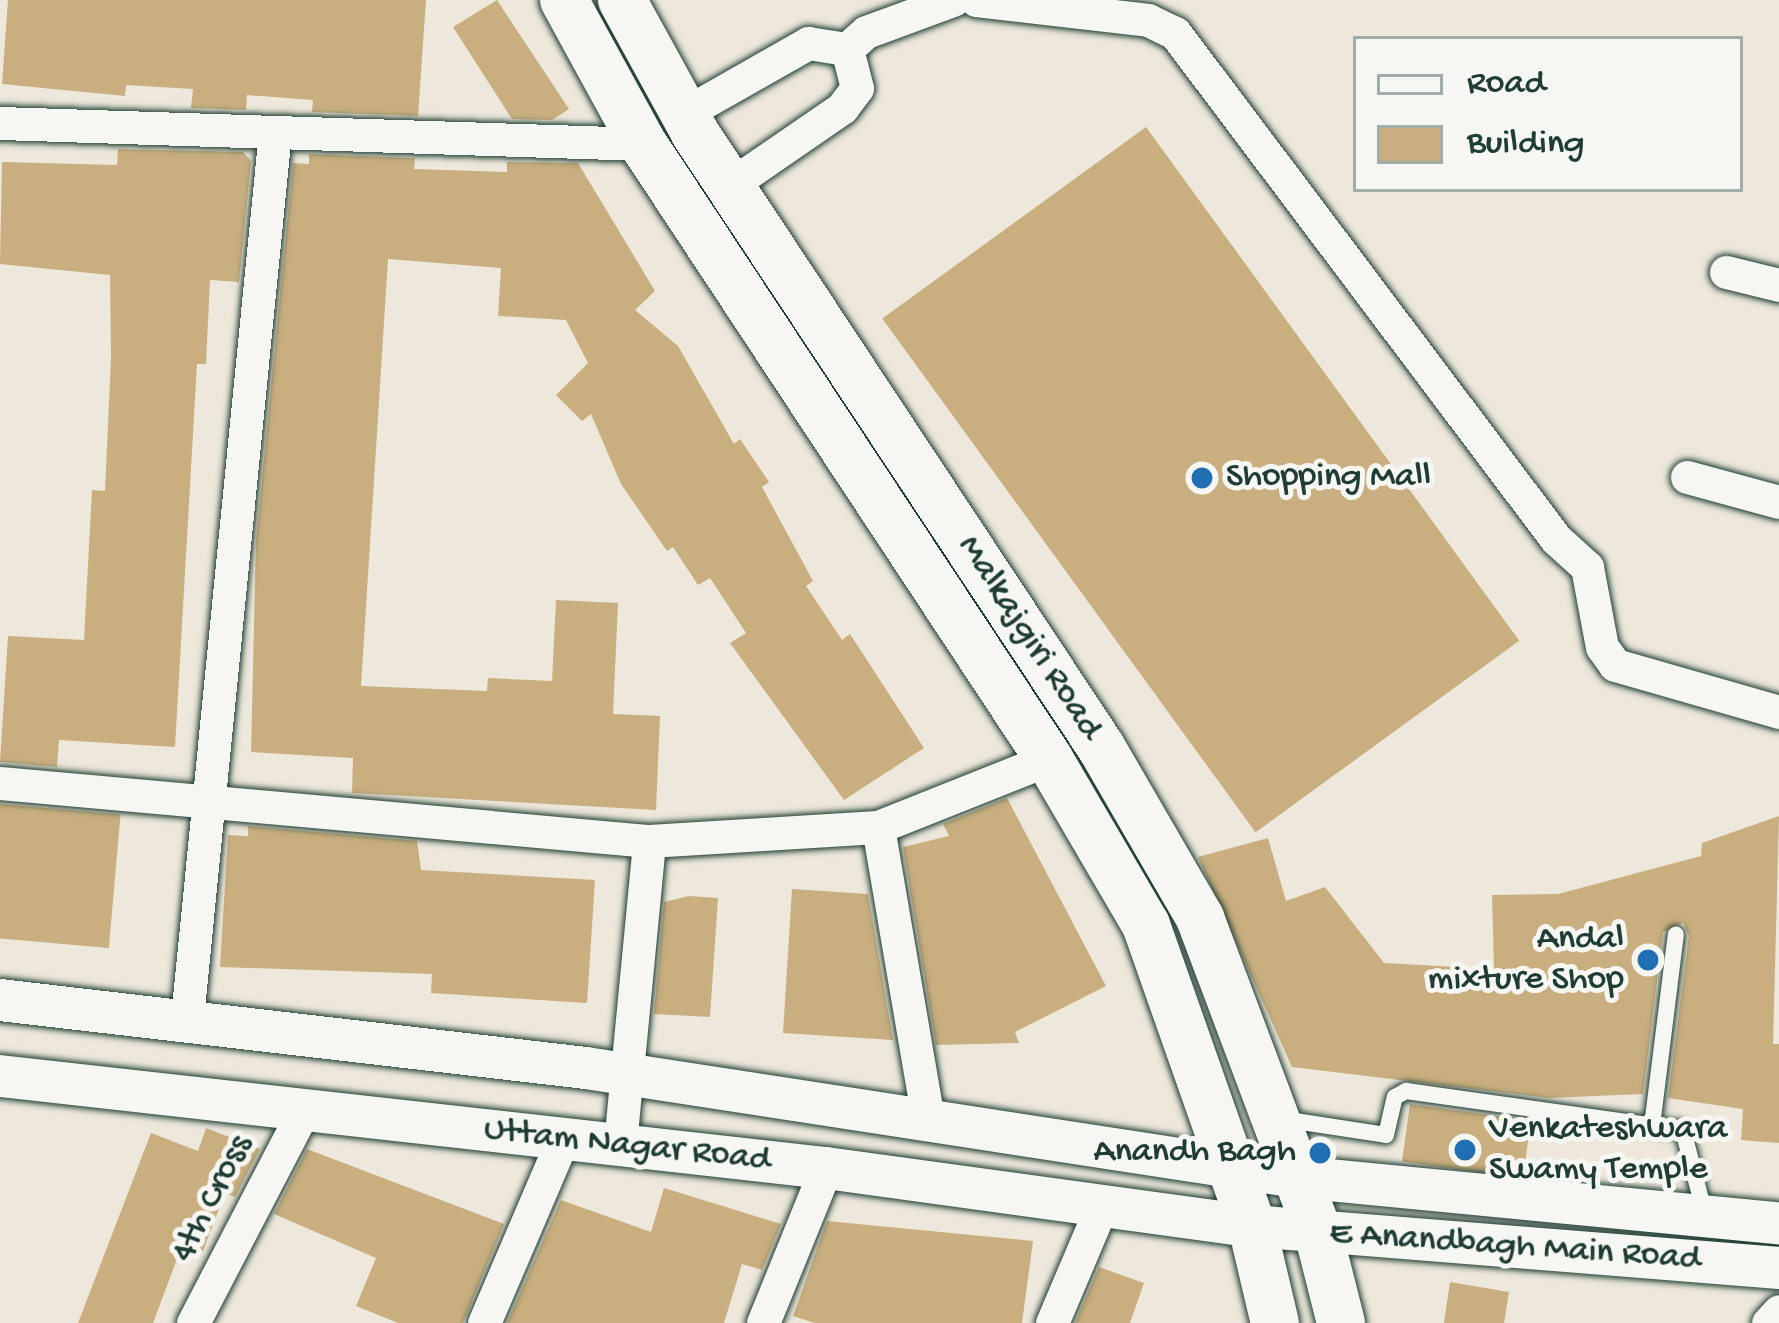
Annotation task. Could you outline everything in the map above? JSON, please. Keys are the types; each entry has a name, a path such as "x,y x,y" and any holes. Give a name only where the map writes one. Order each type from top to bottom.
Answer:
{"main road":[{"name":"Malkajgiri Road","path":"564,0 643,144 1049,759 1146,925 1252,1226 1275,1323"},
{"name":"Malkajgiri Road","path":"622,0 730,185 1112,766 1201,918 1318,1232 1341,1323"}],"street":[{"path":"685,113 808,43 952,0"},
{"path":"976,0 1148,20 1175,34 1556,539 1587,567 1602,647 1615,665 1779,712"},
{"path":"730,185 842,108 857,88 862,27"},
{"path":"0,123 643,144"},
{"path":"187,1018 274,132"},
{"path":"1726,272 1779,285"},
{"path":"1687,477 1779,502"},
{"path":"0,783 649,841 878,827 1049,759"},
{"path":"878,827 927,1115"},
{"path":"620,1144 649,841"},
{"name":"Uttam Nagar Road","path":"0,1000 187,1018 627,1074 927,1115 1229,1167"},
{"name":"Uttam Nagar Road","path":"0,1076 826,1168 1252,1226"},
{"name":"4th Cross","path":"193,1323 303,1112"},
{"path":"484,1323 563,1139"},
{"name":"E Anandbagh Main Road","path":"1229,1167 1297,1178 1779,1223"},
{"path":"763,1323 826,1168"},
{"path":"1052,1323 1103,1203"},
{"name":"E Anandbagh Main Road","path":"1252,1226 1779,1268"},
{"path":"1768,1323 1779,1311"}],"lane":[{"path":"1652,1126 1676,934"},
{"path":"1277,1118 1386,1135 1395,1097 1406,1091 1683,1130 1706,1218"}],"building":[{"path":"8,0 426,0 418,116 312,112 313,100 247,95 246,110 191,108 193,89 126,85 125,96 2,84"},
{"path":"497,0 569,109 552,120 512,119 453,27"},
{"name":"Shopping Mall","path":"1146,127 1519,641 1256,832 882,319"},
{"path":"118,149 243,152 251,161 239,282 210,280 206,364 197,364 175,747 59,740 57,767 0,762 8,636 84,640 92,490 105,491 111,358 110,275 0,264 2,162 117,165"},
{"path":"309,154 415,158 414,169 507,172 507,162 578,163 655,291 635,310 678,346 734,444 740,439 769,482 762,487 813,581 806,586 842,640 850,634 924,748 844,800 730,643 746,633 710,578 698,585 673,547 667,551 621,484 591,414 582,421 556,395 588,363 566,320 498,316 501,268 388,259 361,686 487,691 488,678 552,681 556,600 618,603 613,714 660,716 656,810 352,793 353,758 251,752 256,540 293,163 309,164"},
{"path":"1007,798 1106,986 1015,1032 1019,1043 936,1045 903,847 949,836 943,824"},
{"path":"0,804 121,815 109,948 0,939"},
{"path":"1779,816 1773,1044 1779,1044 1779,1143 1741,1140 1743,1109 1668,1098 1689,936 1683,923 1663,932 1643,1094 1548,1098 1292,1067 1198,857 1268,838 1286,901 1325,887 1384,963 1494,969 1492,895 1558,894 1701,856 1702,843"},
{"path":"248,826 417,841 421,870 595,880 587,1003 431,993 432,974 220,967 228,835 248,836"},
{"path":"792,889 868,894 893,1040 783,1033"},
{"path":"689,896 718,898 710,1017 654,1014 664,902"},
{"name":"Venkateshwara Swamy Temple","path":"1410,1104 1531,1121 1523,1178 1402,1161"},
{"path":"206,1128 260,1149 235,1197 225,1193 203,1251 183,1243 153,1323 78,1323 151,1133 198,1151"},
{"path":"307,1149 504,1224 463,1323 398,1323 356,1306 376,1258 274,1214"},
{"path":"664,1188 781,1224 762,1270 742,1264 724,1323 507,1323 561,1200 651,1232"},
{"path":"827,1221 1033,1241 1022,1323 815,1323 793,1316"},
{"path":"1099,1267 1144,1283 1130,1323 1075,1323"},
{"path":"1450,1282 1509,1292 1504,1323 1444,1323"}],"place":[{"name":"Shopping Mall","path":"1202,478"},
{"name":"Andal mixture Shop","path":"1648,960"},
{"name":"Venkateshwara Swamy Temple","path":"1465,1150"},
{"name":"Anandh Bagh","path":"1320,1153"}]}
